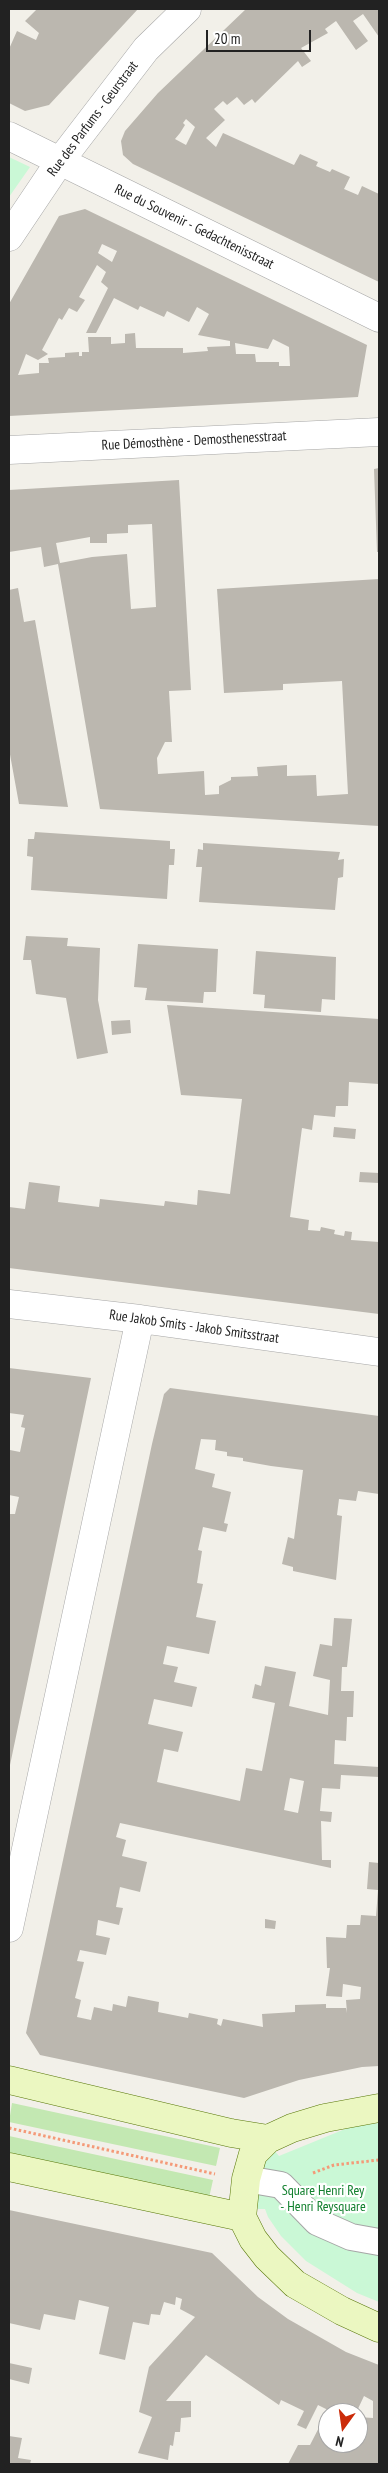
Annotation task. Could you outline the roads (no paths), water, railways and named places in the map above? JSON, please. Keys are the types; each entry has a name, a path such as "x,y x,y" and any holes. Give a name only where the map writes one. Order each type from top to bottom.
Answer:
{"main road":[{"path":"9,2080 231,2133 268,2139"},
{"path":"379,2108 325,2118 292,2128 268,2139 253,2154 246,2180 242,2217 253,2239 267,2257 295,2284 342,2311 379,2328"},
{"path":"9,2167 242,2217"}],"street":[{"name":"Rue des Parfums - Geurstraat","path":"9,237 60,162 146,48 187,9"},
{"name":"Rue du Souvenir - Gedachtenisstraat","path":"9,136 379,318"},
{"name":"Rue Démosthène - Demosthenesstraat","path":"9,450 379,432"},
{"name":"Rue Jakob Smits - Jakob Smitsstraat","path":"9,1304 140,1319 379,1352"},
{"path":"9,1928 140,1319"},
{"path":"246,2180 281,2185 292,2194 317,2222 351,2238 379,2242"}],"park label":[{"name":"Square Henri Rey - Henri Reysquare","path":"323,2200"}]}
